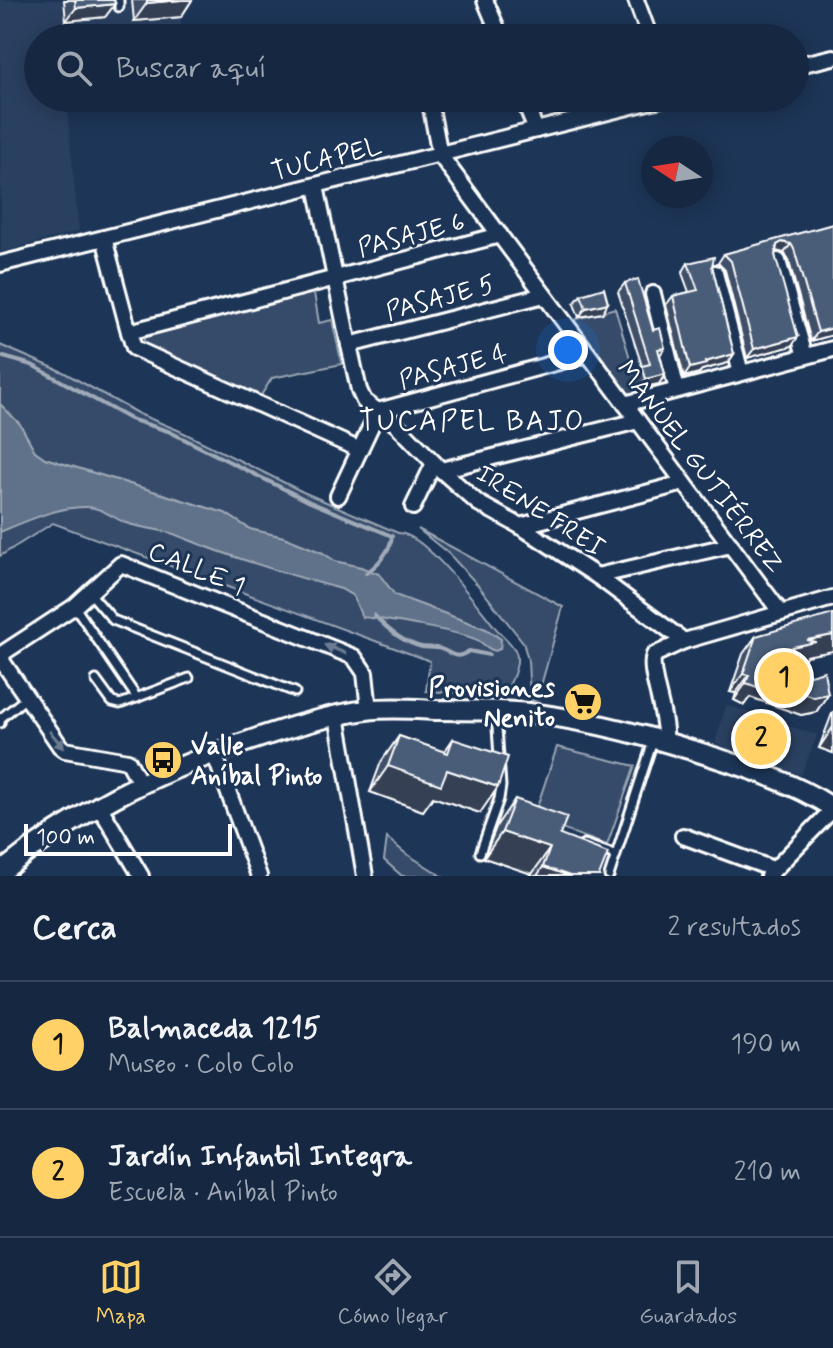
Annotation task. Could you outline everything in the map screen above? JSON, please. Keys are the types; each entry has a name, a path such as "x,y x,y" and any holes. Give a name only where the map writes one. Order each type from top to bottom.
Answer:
{"street":[{"path":"485,0 495,24"},
{"path":"636,0 645,24"},
{"path":"809,63 833,57"},
{"path":"432,112 440,155"},
{"path":"529,112 536,130"},
{"name":"TUCAPEL","path":"0,264 608,112"},
{"name":"MANUEL GUTIÉRREZ","path":"440,155 781,613"},
{"name":"IRENE FREI","path":"316,186 362,396 397,425 478,503 597,576 684,641"},
{"name":"PASAJE 6","path":"129,332 500,235"},
{"path":"104,238 134,348 360,450"},
{"path":"778,261 805,356"},
{"path":"715,273 741,373"},
{"path":"653,294 677,390"},
{"name":"PASAJE 5","path":"349,345 544,295"},
{"path":"625,404 833,349"},
{"name":"PASAJE 4","path":"378,411 588,354"},
{"path":"338,496 378,411"},
{"path":"413,507 437,466 638,421"},
{"path":"520,526 684,483"},
{"path":"597,576 731,545"},
{"name":"CALLE 1","path":"140,783 128,761 65,750 60,746 2,661 3,653 75,606 116,567 124,565 354,657 365,673 369,710"},
{"path":"660,740 665,714 652,659 657,652 684,641 833,598"},
{"path":"0,873 44,839 98,804 140,783 291,726 369,710 496,711 570,720 660,740 768,776 833,808 770,873 683,836"},
{"path":"337,716 365,876"},
{"path":"214,753 259,876"},
{"path":"98,804 141,876"}],"lane":[{"path":"90,593 113,620 295,692"},
{"path":"75,606 137,698"},
{"path":"96,680 112,702 120,704 189,678"},
{"path":"0,723 1,718 27,697"},
{"path":"480,853 501,786 496,711"},
{"path":"609,876 660,740"},
{"path":"573,840 616,855"}],"shaded area":[{"path":"0,0 179,0 182,24 24,24 24,112 67,112 79,231 1,252"},
{"path":"314,293 319,323 332,320 342,364 272,378 260,397 146,348 143,336"},
{"path":"615,308 640,392 630,395 574,320"},
{"path":"0,345 63,372 139,414 303,492 422,544 449,571 515,650 516,667 504,696 426,691 430,661 53,523 0,556"},
{"path":"0,404 20,424 35,451 45,458 225,513 250,529 284,537 335,561 379,574 395,595 486,629 501,639 500,649 492,650 471,637 362,617 353,596 341,589 173,534 126,523 92,507 54,512 0,532"},
{"path":"418,529 563,607 537,700 530,700 528,660 523,642 477,584 449,554"},
{"path":"726,705 817,735 801,775 715,743"},
{"path":"557,747 635,766 607,845 533,819"},
{"path":"387,838 442,876 402,876 384,860"}],"building":[{"path":"75,0 114,0 115,4 76,8"},
{"path":"147,0 181,0 147,3"},
{"path":"833,224 833,328 818,332 794,249 791,244 782,242 777,245 775,255 798,337 754,349 731,261 724,254"},
{"path":"714,257 712,266 734,354 690,368 673,296 698,290 688,263"},
{"path":"638,279 653,330 660,328 665,348 658,349 665,374 646,379 642,366 650,364 625,283"},
{"path":"604,288 608,303 586,308 581,295"},
{"path":"833,614 833,635 807,640 816,642 792,647 785,667 810,675 824,671 828,694 814,697 760,678 757,687 746,683 749,675 743,674 756,636"},
{"path":"399,736 448,753 453,739 508,757 498,787 447,770 441,785 388,766"},
{"path":"515,799 567,817 560,835 608,853 599,876 570,876 543,867 550,848 502,832"}],"waterway":[{"path":"0,356 32,365 130,419 168,431 310,502 392,536 383,557 366,573"},
{"path":"374,615 415,645 439,648 457,656 469,651 489,655"}],"place":[{"name":"Balmaceda 1215","path":"784,678"},
{"name":"Provisiones Nenito","path":"583,702"},
{"name":"Jardín Infantil Integra","path":"761,739"},
{"name":"Valle Aníbal Pinto","path":"163,760"}],"district":[{"name":"TUCAPEL BAJO","path":"472,420"}]}
